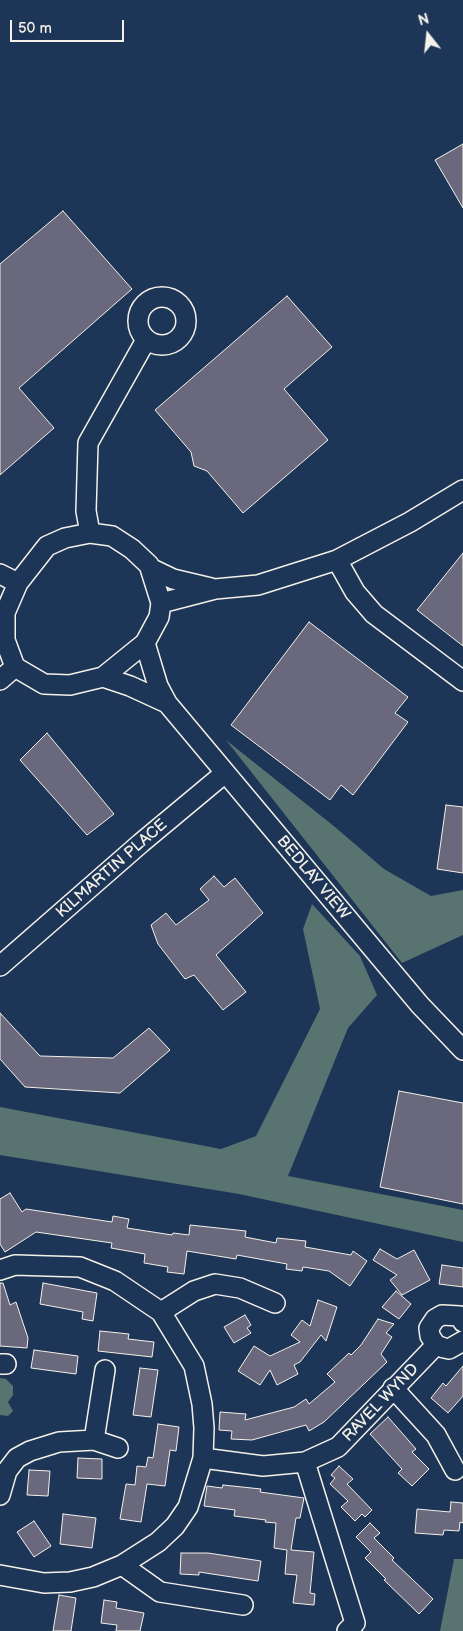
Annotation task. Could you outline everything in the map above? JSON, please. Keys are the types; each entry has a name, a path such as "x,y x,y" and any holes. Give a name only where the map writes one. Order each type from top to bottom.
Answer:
{"street":[{"path":"90,533 86,511 88,442 146,340"},
{"path":"161,603 215,589 258,585 337,560 410,522 463,490"},
{"path":"150,568 161,603 159,617 145,643 103,677 70,685 44,684 15,667 5,640 5,613 18,583 47,546 66,538 90,533 112,536 132,549 150,568 173,579 215,589"},
{"path":"337,560 355,592 374,614 463,681"},
{"path":"0,574 18,583"},
{"name":"BEDLAY VIEW","path":"145,643 158,686 167,702 420,1005 463,1050"},
{"path":"0,680 15,667"},
{"name":"BEDLAY VIEW","path":"103,677 167,702"},
{"name":"KILMARTIN PLACE","path":"0,966 141,843 226,774"},
{"path":"0,1270 15,1265 80,1268 116,1281 162,1312 194,1366 202,1404 203,1458 188,1507 175,1526 158,1542 122,1565 93,1577 70,1582 44,1583 0,1574"},
{"path":"162,1312 194,1290 215,1284 240,1288 275,1303"},
{"path":"463,1322 460,1316 442,1314 435,1319 429,1328 430,1336 436,1345 449,1349 463,1341"},
{"name":"RAVEL WYND","path":"203,1458 263,1466 305,1462 338,1446 436,1345"},
{"path":"94,1440 105,1370"},
{"path":"394,1388 436,1435 455,1470"},
{"path":"0,1495 6,1471 16,1458 30,1451 59,1442 94,1440 118,1448"},
{"path":"305,1462 355,1622 347,1631"},
{"path":"122,1565 160,1592 243,1605"}],"green space":[{"path":"226,740 335,827 384,869 431,896 463,890 463,935 402,963"},
{"path":"312,904 360,956 377,995 348,1028 288,1176 463,1210 463,1242 239,1194 0,1155 0,1107 221,1149 256,1136 320,1009 303,929"},
{"path":"0,1378 6,1379 13,1386 13,1395 8,1402 13,1411 8,1416 0,1415"},
{"path":"454,1559 463,1559 463,1631 440,1631"}],"building":[{"path":"463,144 463,208 435,160"},
{"path":"63,211 132,289 19,388 54,428 0,475 0,264"},
{"path":"287,296 332,347 284,389 328,440 243,513 207,471 194,466 191,452 155,410"},
{"path":"463,553 463,646 417,610"},
{"path":"309,622 408,697 395,713 408,722 353,795 341,785 330,800 231,725"},
{"path":"47,733 114,814 87,835 20,760"},
{"path":"446,805 463,807 463,873 437,869"},
{"path":"214,876 224,887 235,878 263,913 216,955 246,992 223,1010 194,975 185,979 158,944 151,925 166,913 176,925 209,900 200,889"},
{"path":"0,1013 40,1056 113,1058 149,1028 170,1050 120,1093 25,1087 0,1059"},
{"path":"399,1091 463,1103 463,1204 380,1187"},
{"path":"10,1193 22,1212 26,1209 112,1222 113,1216 129,1219 127,1228 172,1235 173,1233 189,1235 190,1225 246,1231 245,1237 276,1243 277,1238 306,1241 305,1247 351,1255 353,1251 367,1261 350,1286 329,1271 303,1267 302,1271 286,1269 287,1264 237,1255 236,1259 187,1251 184,1274 167,1272 168,1267 144,1263 145,1254 111,1248 112,1243 36,1232 5,1252 0,1244 0,1199"},
{"path":"380,1249 397,1259 414,1250 430,1280 402,1295 390,1280 397,1275 373,1260"},
{"path":"442,1265 463,1268 463,1287 439,1284"},
{"path":"0,1283 3,1283 10,1305 16,1302 28,1338 27,1348 0,1346"},
{"path":"43,1283 97,1293 93,1321 82,1319 83,1312 40,1304"},
{"path":"396,1291 411,1304 399,1319 382,1307"},
{"path":"318,1300 337,1307 326,1341 321,1335 300,1362 294,1365 298,1374 277,1385 270,1370 260,1385 238,1371 254,1346 270,1356 300,1342 291,1335 302,1320 310,1326"},
{"path":"245,1315 251,1325 247,1328 251,1333 234,1343 224,1327"},
{"path":"378,1319 394,1324 386,1333 392,1337 381,1354 387,1362 324,1422 309,1431 306,1425 252,1440 231,1439 232,1431 219,1430 220,1412 246,1414 245,1420 294,1407 306,1399 309,1404 335,1382 327,1374 349,1353 351,1355 361,1345"},
{"path":"100,1331 129,1334 128,1339 154,1342 152,1357 98,1351"},
{"path":"34,1350 78,1356 76,1374 31,1368"},
{"path":"463,1366 463,1396 448,1413 431,1398 443,1383 446,1386"},
{"path":"140,1368 158,1370 151,1417 133,1415"},
{"path":"388,1417 416,1449 412,1452 429,1469 412,1486 398,1473 402,1469 370,1434"},
{"path":"158,1424 179,1427 176,1451 170,1450 165,1486 147,1484 141,1522 120,1519 126,1484 135,1485 137,1466 146,1467 148,1457 153,1458"},
{"path":"78,1458 102,1459 102,1479 77,1478"},
{"path":"339,1466 353,1479 347,1484 372,1510 365,1517 362,1514 355,1521 341,1507 348,1501 330,1484 335,1478 331,1475"},
{"path":"29,1470 50,1471 48,1496 27,1495"},
{"path":"223,1485 261,1489 260,1492 304,1498 300,1518 296,1518 291,1550 314,1552 310,1593 315,1594 314,1605 293,1603 297,1575 285,1574 287,1550 274,1548 276,1523 234,1516 235,1510 204,1506 207,1486 222,1488"},
{"path":"451,1502 463,1503 463,1523 460,1522 459,1531 444,1530 443,1535 415,1533 417,1509 450,1512"},
{"path":"63,1514 96,1518 92,1548 60,1544"},
{"path":"34,1521 51,1546 34,1557 17,1532"},
{"path":"370,1523 380,1533 374,1538 394,1558 392,1560 433,1599 419,1614 384,1580 386,1579 365,1558 371,1552 356,1537"},
{"path":"181,1553 208,1553 261,1561 258,1581 199,1572 199,1575 180,1574"},
{"path":"59,1595 76,1598 71,1631 53,1631"},
{"path":"104,1600 117,1602 116,1608 144,1613 140,1631 116,1631 117,1625 101,1623"}]}
